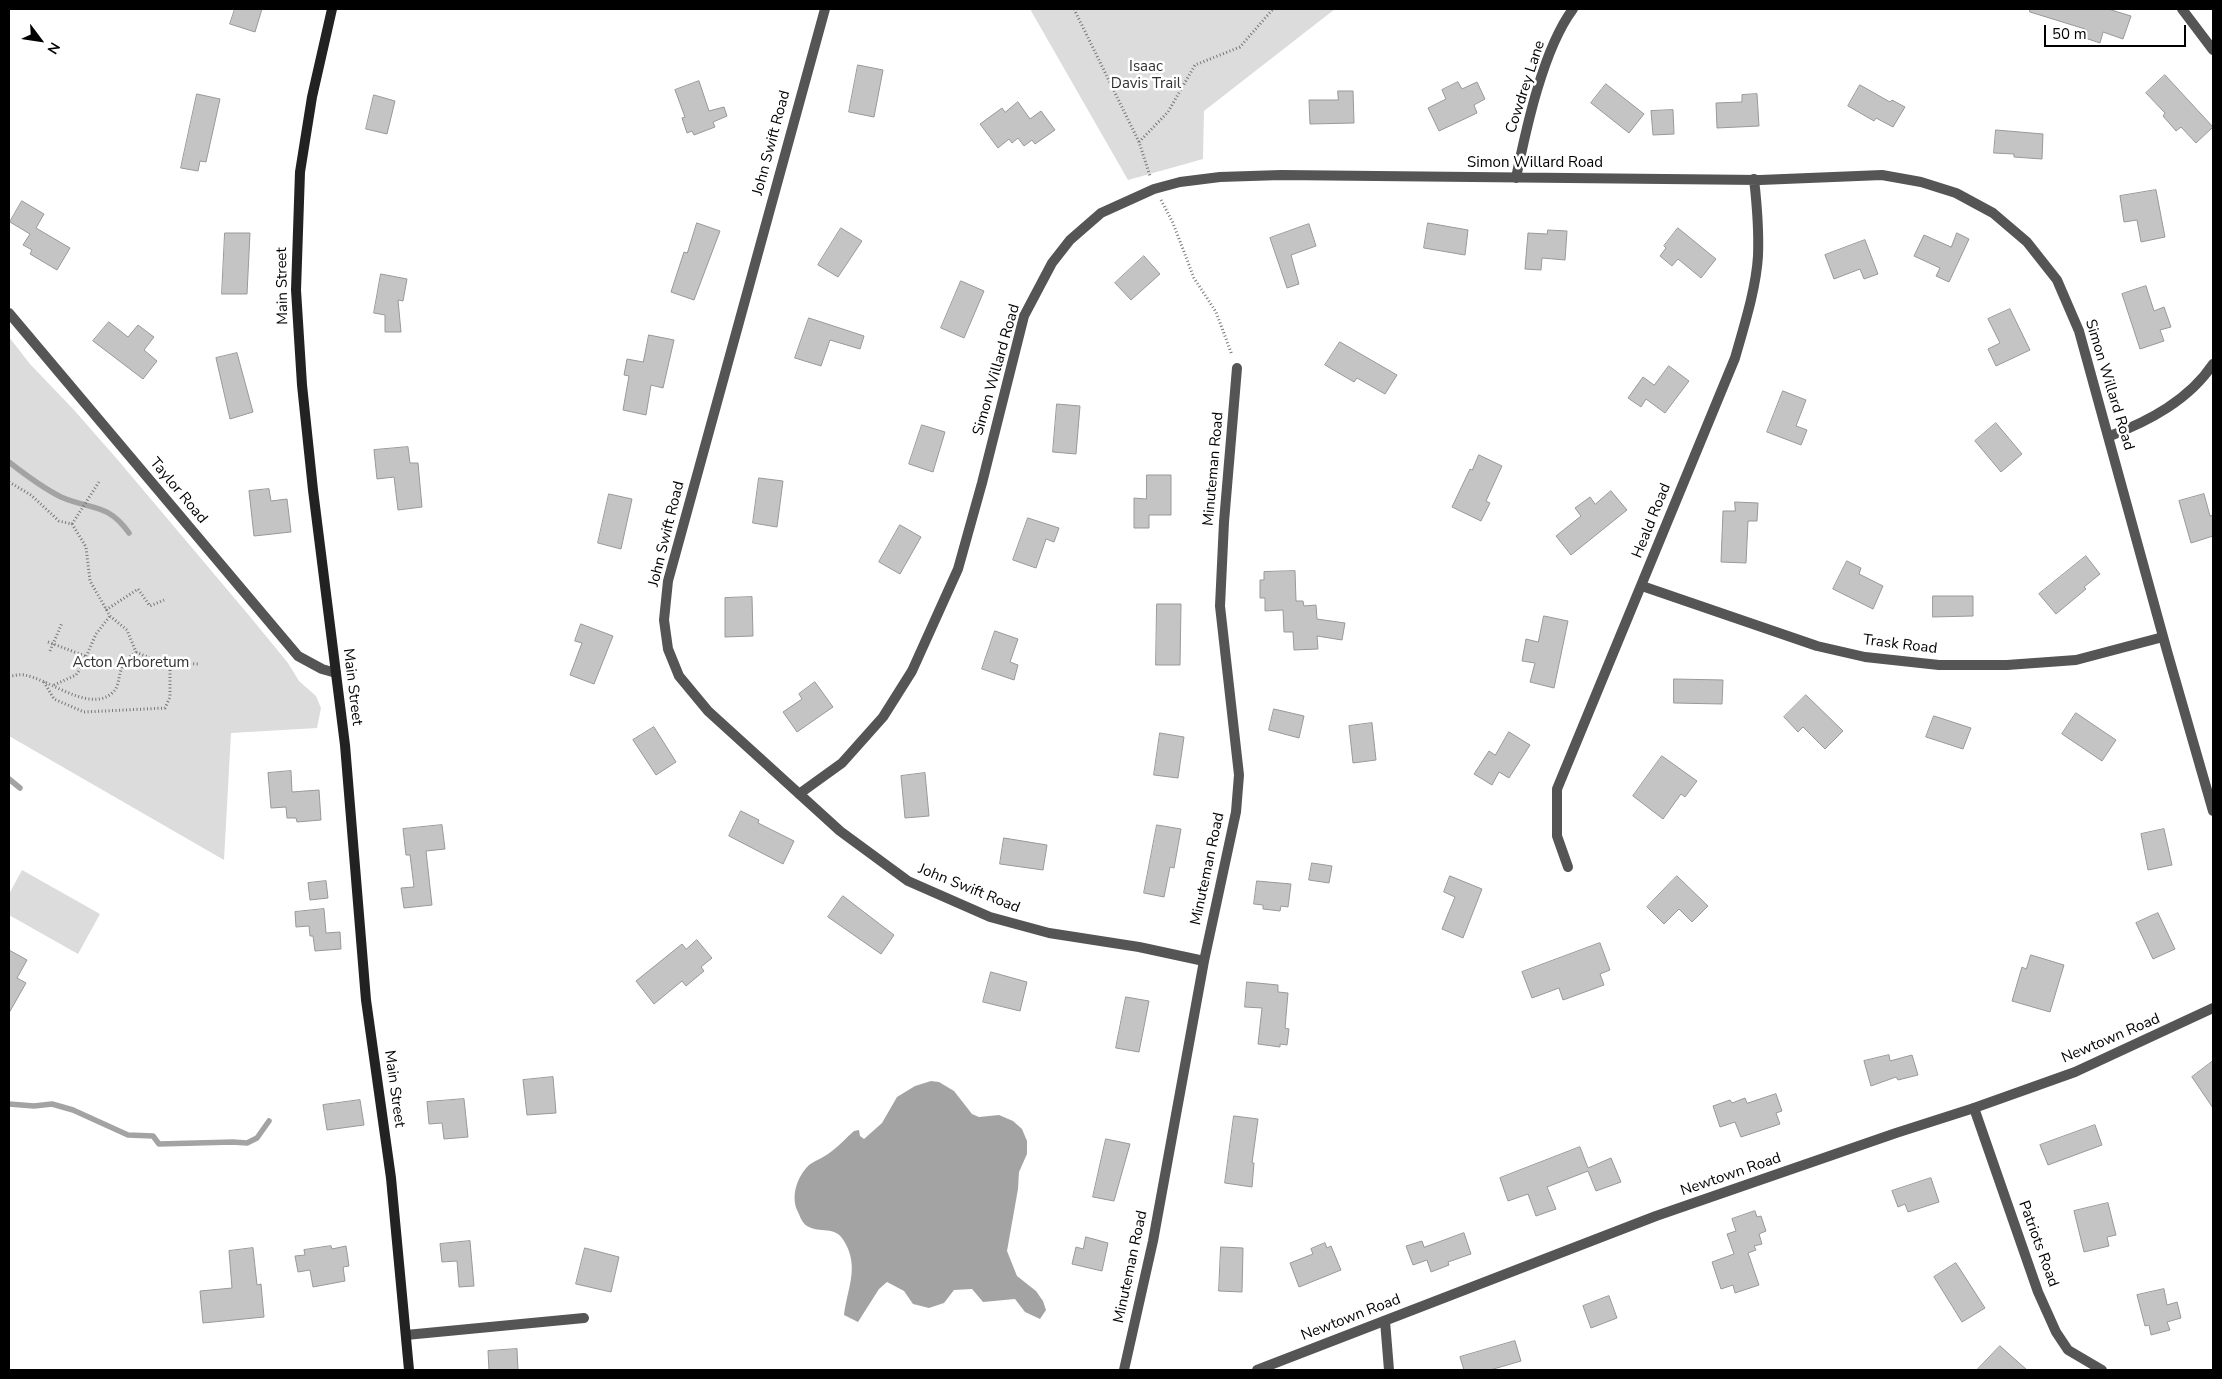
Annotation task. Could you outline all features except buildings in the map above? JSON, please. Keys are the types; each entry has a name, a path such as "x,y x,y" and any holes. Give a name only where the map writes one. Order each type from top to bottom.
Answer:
{"main road":[{"name":"Main Street","path":"332,9 312,96 300,172 296,290 302,385 313,490 345,745 366,1000 391,1178 409,1370"}],"street":[{"name":"John Swift Road","path":"825,9 668,581 664,620 668,649 679,676 708,711 840,831 908,881 990,917 1050,933 1139,947 1204,961"},
{"name":"Cowdrey Lane","path":"1516,178 1536,93 1556,40 1573,9"},
{"path":"2182,9 2213,50"},
{"name":"Simon Willard Road","path":"799,794 842,763 883,717 912,672 958,569 1024,316 1052,263 1070,240 1101,213 1154,189 1180,182 1220,177 1272,175 1754,179 1882,175 1921,182 1956,193 1993,213 2027,242 2057,280 2080,331 2163,637 2213,812"},
{"name":"Heald Road","path":"1568,867 1557,836 1557,789 1731,367 1748,314 1758,258 1757,206 1754,179"},
{"name":"Taylor Road","path":"9,313 298,656 322,669 336,673"},
{"path":"2110,436 2141,424 2178,400 2203,380 2213,364"},
{"name":"Minuteman Road","path":"1124,1370 1154,1241 1204,961 1236,812 1239,776 1220,606 1225,514 1237,368"},
{"name":"Trask Road","path":"1642,586 1817,646 1865,657 1939,665 2008,665 2076,660 2163,637"},
{"name":"Newtown Road","path":"1257,1370 1656,1216 2075,1072 2213,1008"},
{"name":"Patriots Road","path":"1974,1108 2038,1292 2056,1332 2068,1350 2102,1370"},
{"path":"406,1335 584,1318"},
{"path":"1385,1321 1389,1370"}],"path":[{"path":"1074,9 1139,142 1154,189 1173,223 1194,278 1216,312 1237,368"},
{"path":"1139,142 1168,112 1195,65 1240,47 1273,9"},
{"path":"9,482 31,495 59,521 72,524 86,547 90,582 110,616 127,630 136,652 160,663 199,664"},
{"path":"72,524 99,482"},
{"path":"106,610 138,589 150,606 164,600"},
{"path":"53,685 76,675 96,634 110,616"},
{"path":"50,651 62,623"},
{"path":"48,642 85,656"},
{"path":"9,676 23,674 88,699 110,695 118,687 123,664 136,652"},
{"path":"44,682 54,700 84,712 165,708 170,697 170,664"}],"green space":[{"name":"Isaac Davis Trail","path":"1030,9 1335,9 1204,111 1203,159 1128,180"},
{"name":"Acton Arboretum","path":"9,337 30,364 117,459 247,613 288,663 299,681 316,696 321,708 317,728 231,733 224,860 9,736"},
{"path":"22,870 100,914 78,954 9,915 9,894"}],"shaded area":[{"path":"931,1081 939,1082 954,1091 972,1114 979,1117 999,1115 1013,1121 1022,1129 1027,1141 1027,1154 1019,1172 1018,1189 1007,1251 1017,1276 1036,1291 1043,1301 1046,1310 1040,1319 1025,1312 1015,1299 983,1302 972,1289 954,1290 944,1303 929,1308 913,1304 904,1291 887,1282 879,1289 858,1322 844,1315 852,1269 849,1251 844,1241 836,1233 812,1228 804,1223 795,1204 796,1186 801,1175 809,1165 829,1153 854,1131 859,1130 860,1136 864,1139 882,1123 897,1097 915,1086"}],"waterway":[{"path":"9,462 27,476 61,497 106,512 121,523 129,533"},
{"path":"9,779 20,788"},
{"path":"9,1104 34,1106 52,1104 73,1110 128,1135 153,1136 159,1144 247,1143 257,1138 269,1121"}]}
